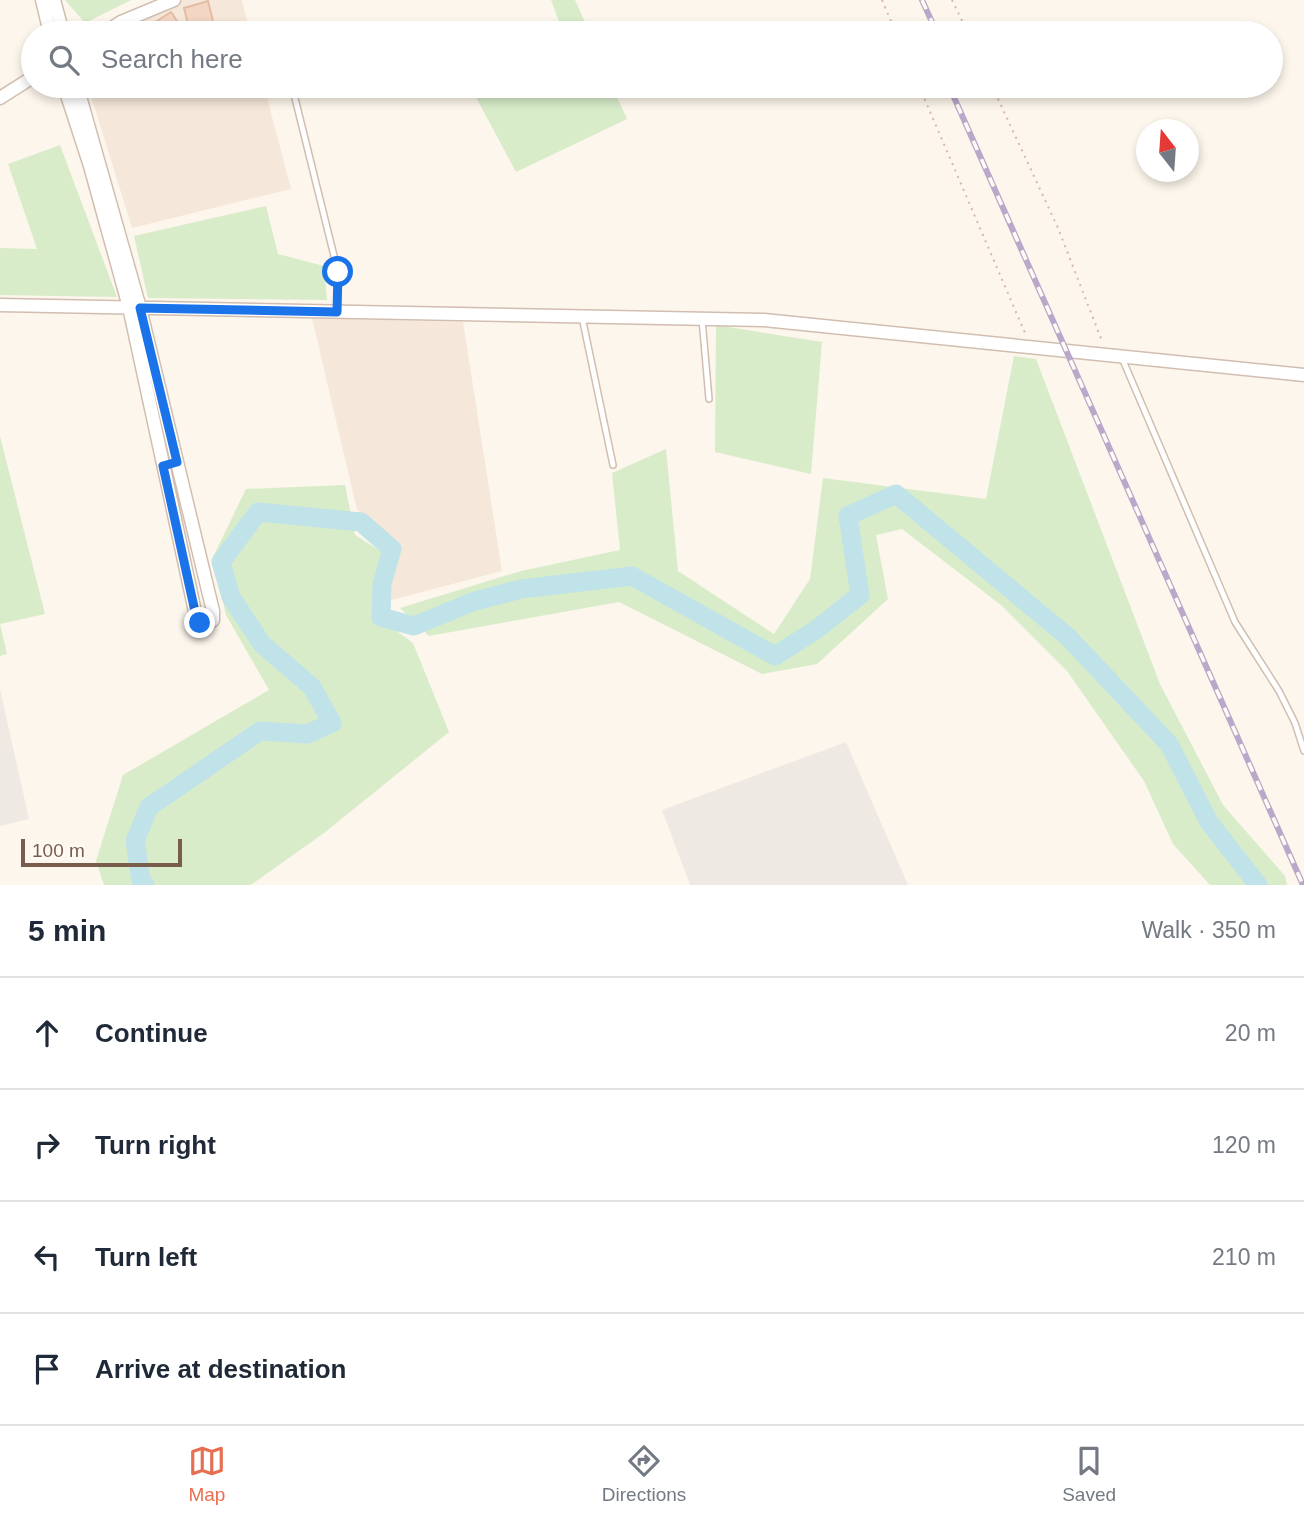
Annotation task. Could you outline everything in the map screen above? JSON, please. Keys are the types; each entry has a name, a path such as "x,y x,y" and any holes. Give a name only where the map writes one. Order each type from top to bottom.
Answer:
{"street":[{"path":"42,0 47,21"},
{"path":"54,0 60,21"},
{"path":"123,21 174,0"},
{"path":"2,94 21,84"},
{"path":"68,98 135,307 163,466 196,616 200,623 208,624 213,620 212,611 177,462 80,98"},
{"path":"0,305 764,320 1304,375"},
{"path":"163,466 177,462"}],"lane":[{"path":"295,98 338,272 337,312"},
{"path":"582,316 613,465"},
{"path":"702,319 709,399"},
{"path":"1121,356 1235,622 1274,682 1295,723 1304,751"},
{"path":"1295,723 1302,720"}],"path":[{"path":"882,0 891,21"},
{"path":"952,0 962,21"},
{"path":"924,98 1031,347"},
{"path":"998,98 1058,228 1107,355"}],"shaded area":[{"path":"183,0 242,0 247,21 138,21"},
{"path":"92,98 267,98 291,189 132,228"},
{"path":"312,318 463,322 502,571 384,602 390,541 357,510"},
{"path":"0,689 29,819 0,826"},
{"path":"846,742 908,885 690,885 662,810"}],"green space":[{"path":"65,0 131,0 89,21 83,21"},
{"path":"551,0 575,0 585,21 559,21"},
{"path":"476,98 617,98 627,119 516,172"},
{"path":"60,145 117,297 0,295 0,248 37,249 8,164"},
{"path":"266,206 278,254 324,266 327,300 148,298 134,236"},
{"path":"716,325 822,342 811,474 715,452"},
{"path":"1014,356 1036,359 1160,684 1223,805 1285,876 1287,885 1210,885 1173,844 1144,781 1067,671 1001,605 902,529 876,535 888,599 817,664 762,674 619,602 429,636 400,608 521,571 620,550 612,473 666,449 678,571 774,634 810,579 823,478 986,499"},
{"path":"0,436 45,614 0,624"},
{"path":"345,485 355,535 382,552 375,615 413,643 449,732 324,833 251,885 104,885 96,861 123,775 269,690 226,615 213,557 246,489"},
{"path":"0,624 7,654 0,656"}],"building":[{"path":"208,1 213,21 187,21 184,8"},
{"path":"171,12 177,21 157,21"}],"waterway":[{"path":"145,885 141,881 135,841 149,807 260,731 307,734 332,723 312,687 262,644 231,597 221,562 258,512 361,522 392,549 382,584 381,617 414,626 472,602 521,589 632,576 775,656 817,629 860,595 848,516 896,494 1068,637 1169,744 1209,822 1258,885"}],"railway":[{"path":"922,0 932,21"},
{"path":"954,98 1303,885"}],"route":[{"path":"200,623 196,616 163,466 177,462 140,308 337,312 338,272"}]}
